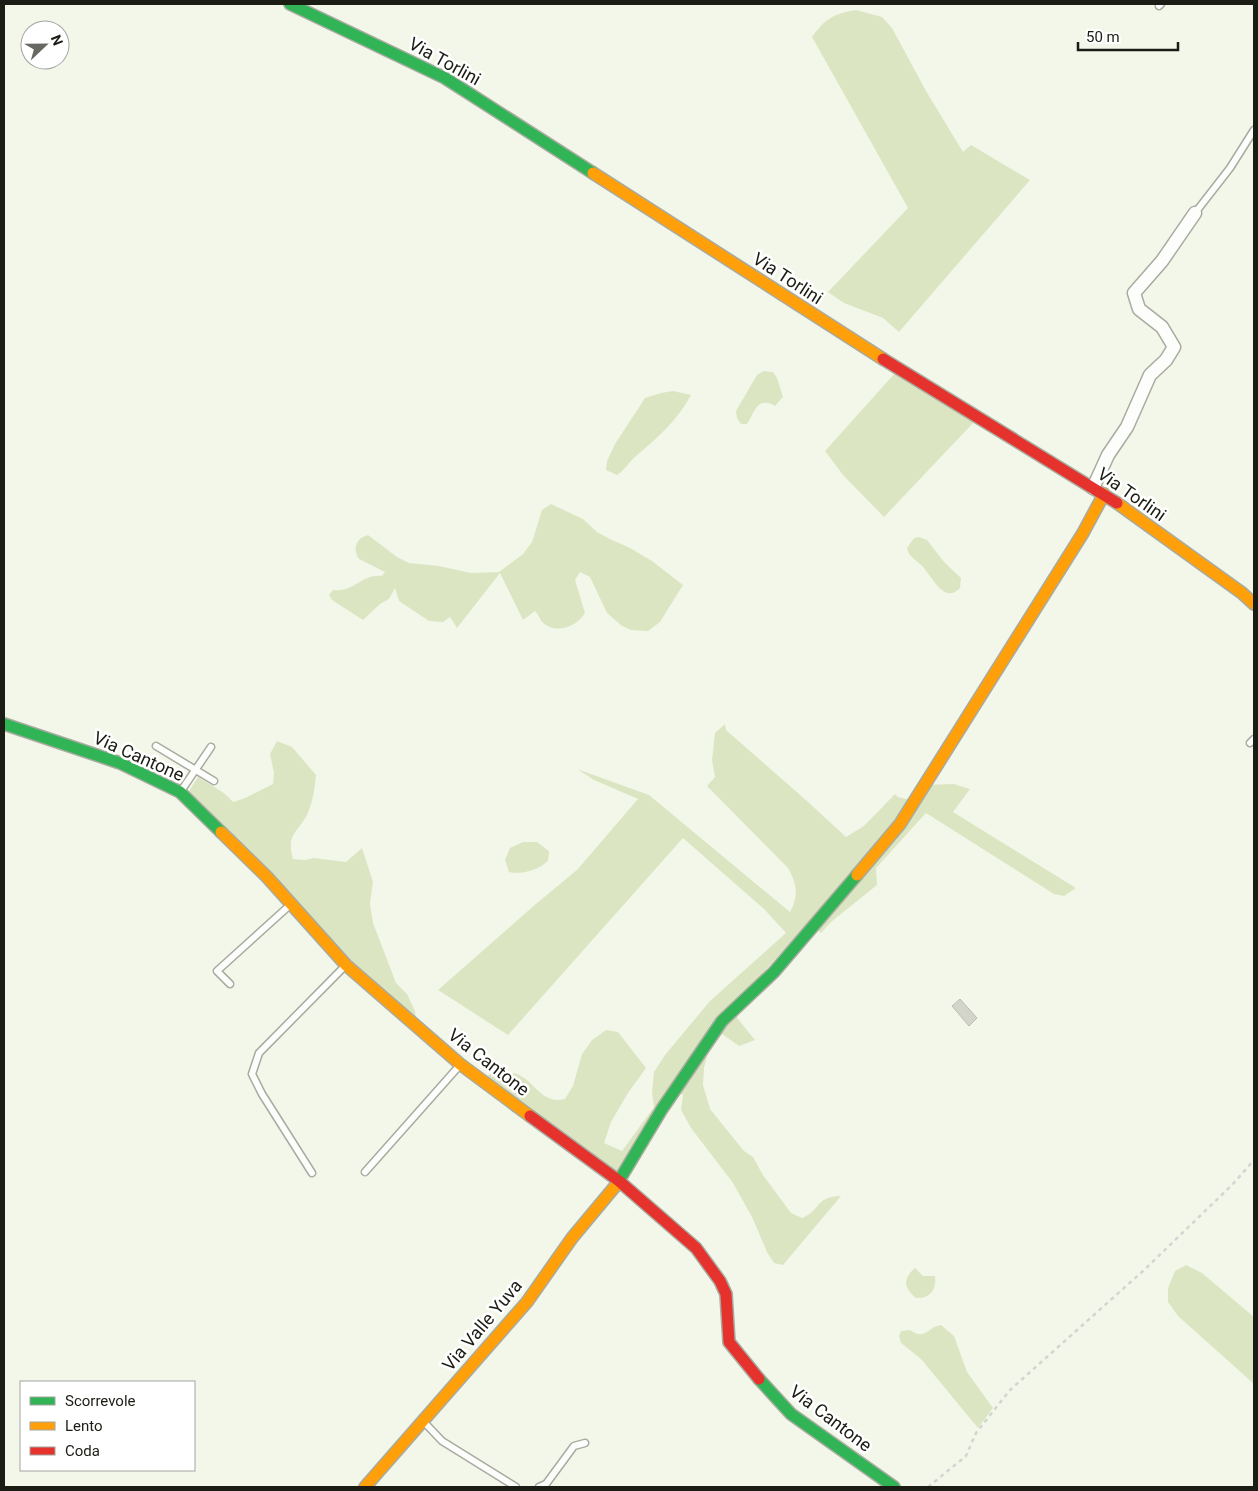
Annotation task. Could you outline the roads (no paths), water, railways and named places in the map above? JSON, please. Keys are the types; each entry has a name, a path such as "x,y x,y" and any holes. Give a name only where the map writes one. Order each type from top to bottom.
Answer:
{"street":[{"name":"Via Torlini","path":"290,4 445,78 856,343 1098,491 1242,593 1254,604"},
{"path":"1098,491 1108,455 1127,427 1150,375 1166,360 1174,347 1162,327 1139,309 1134,293 1162,261 1195,213"},
{"name":"Via Valle Yuva","path":"365,1487 527,1302 572,1238 619,1180 662,1109 722,1021 774,972 900,824 1078,541 1098,491"},
{"name":"Via Cantone","path":"4,724 120,763 180,792 267,878 346,965 460,1064 619,1180 696,1248 709,1264 726,1294 729,1342 765,1387 791,1414 894,1487"}],"lane":[{"path":"1195,213 1230,168 1254,130"},
{"path":"156,746 214,781"},
{"path":"180,792 211,747"},
{"path":"230,984 217,971 291,904"},
{"path":"312,1173 262,1094 252,1074 259,1053 346,965"},
{"path":"366,1172 460,1064"},
{"path":"422,1420 442,1440 516,1487"},
{"path":"539,1487 546,1484 574,1446 585,1443"}]}
